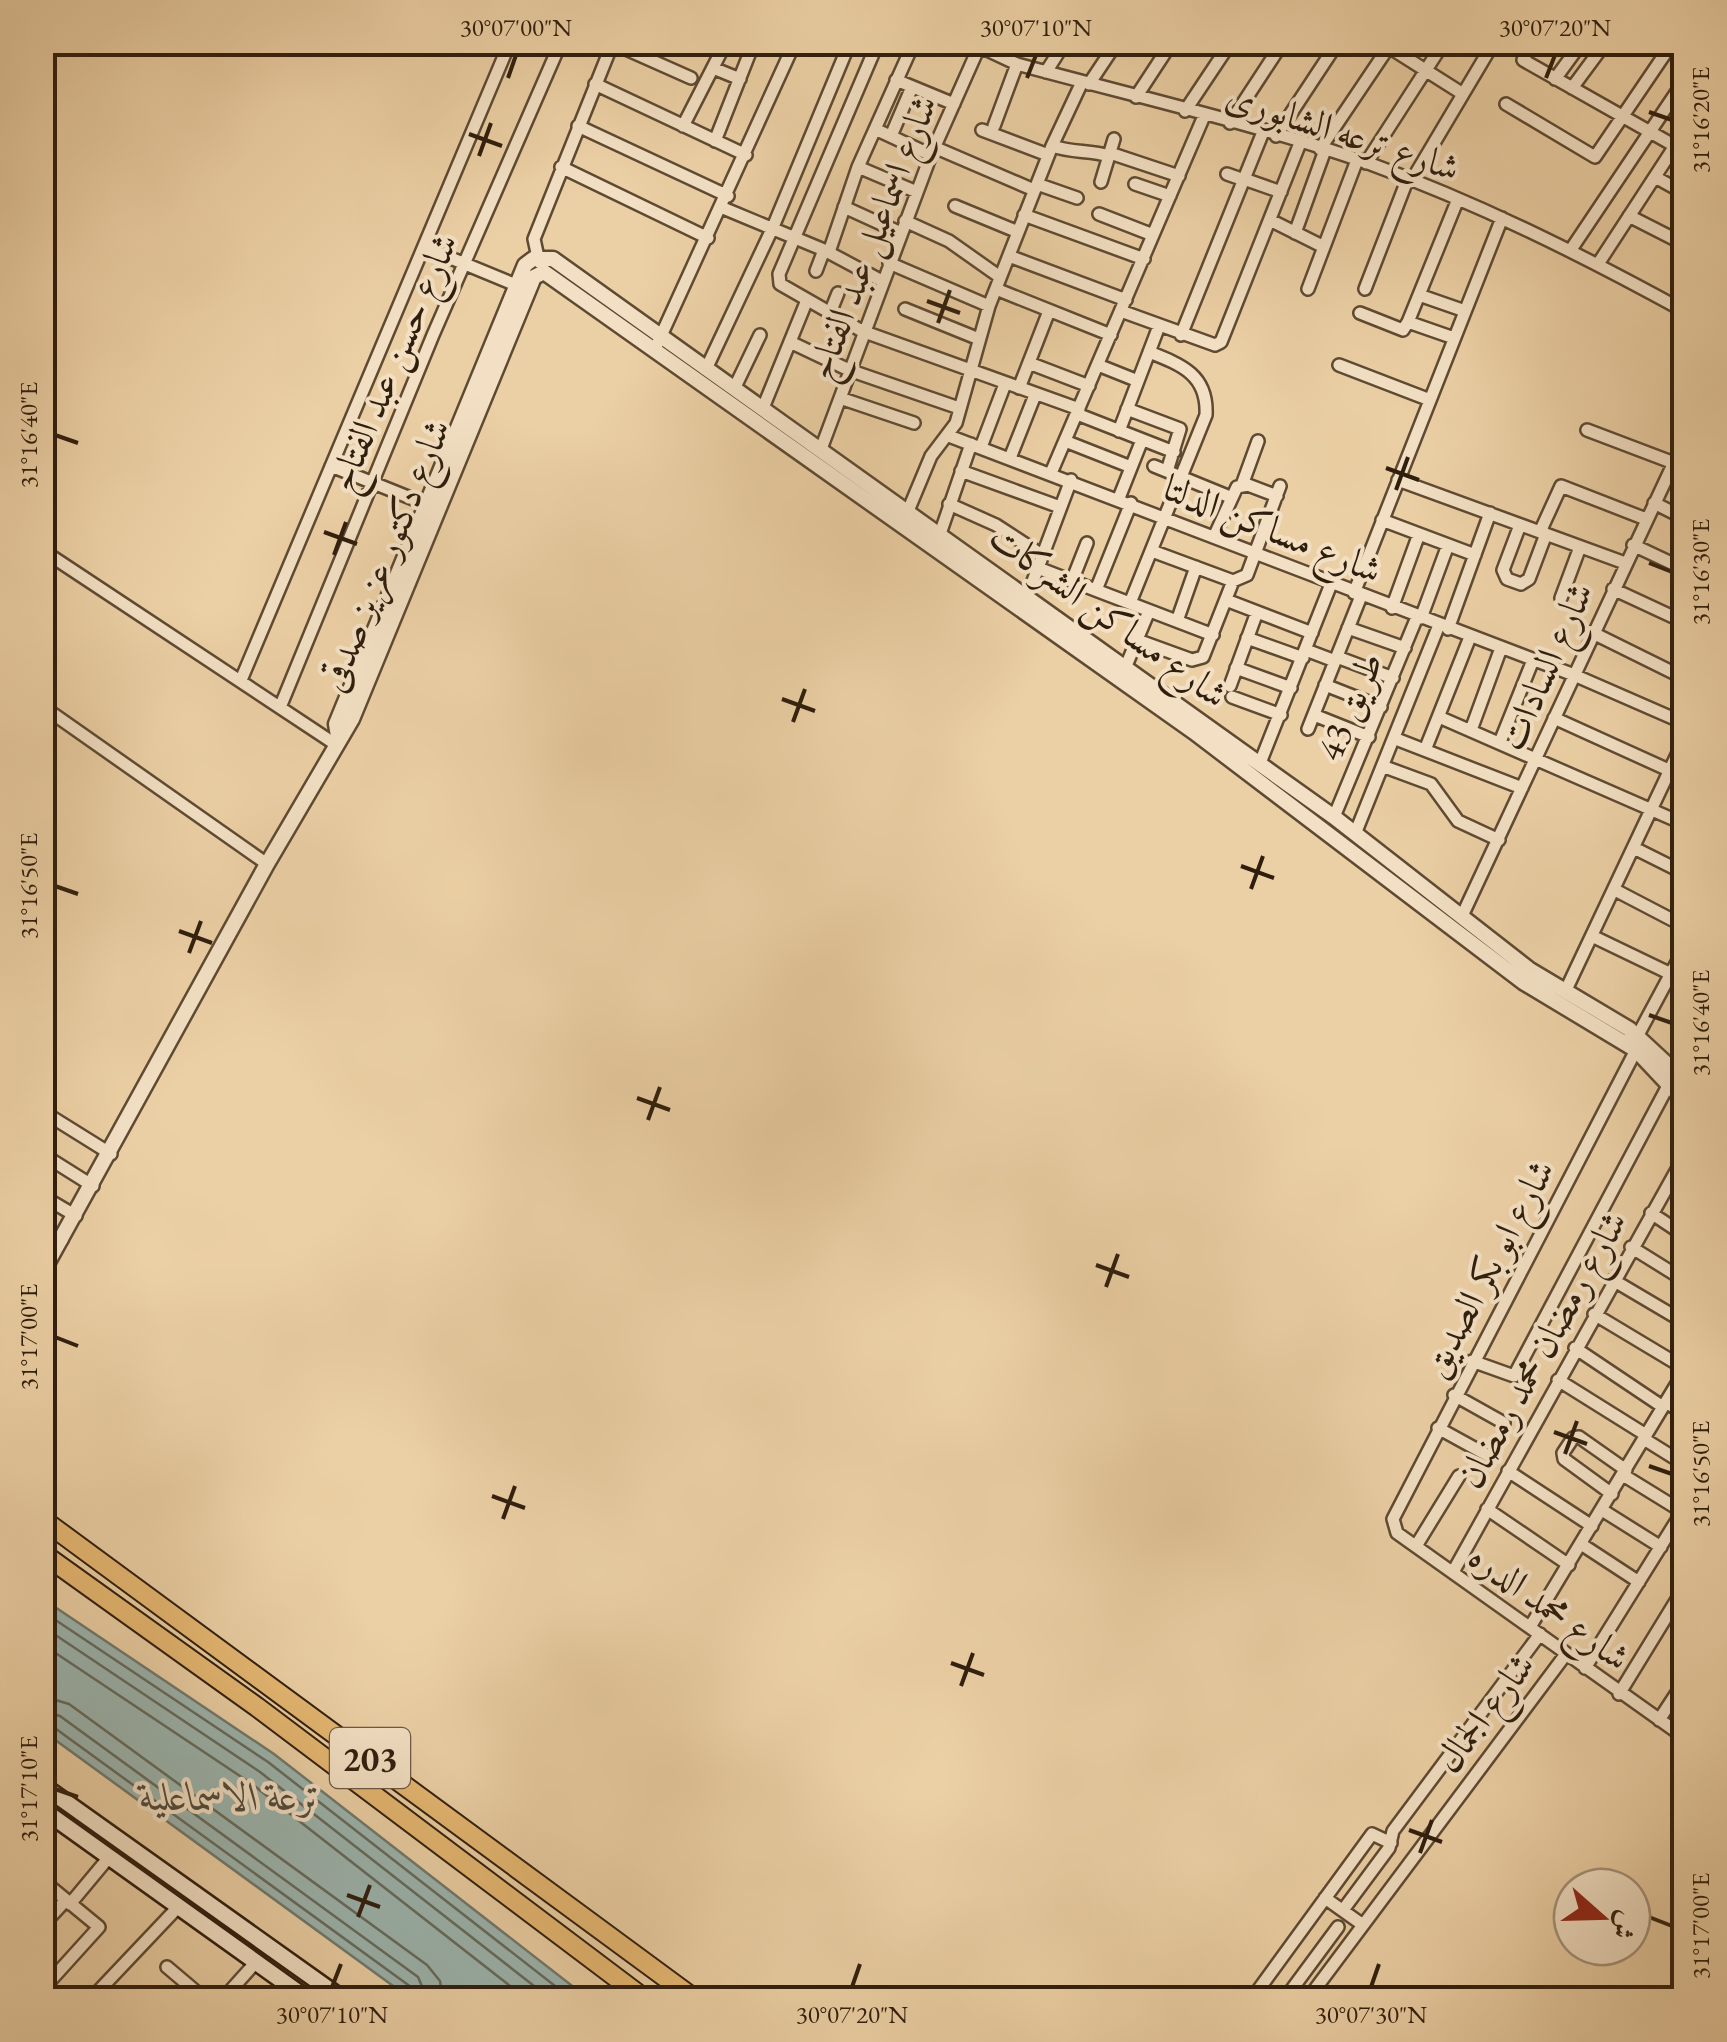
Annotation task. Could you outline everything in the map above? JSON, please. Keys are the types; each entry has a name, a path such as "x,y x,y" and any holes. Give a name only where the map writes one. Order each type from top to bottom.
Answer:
{"main road":[{"name":"203","path":"50,1524 696,2000"},
{"path":"42,1551 50,1524"},
{"path":"68,1572 84,1549"},
{"name":"203","path":"42,1551 646,2000"},
{"path":"42,1785 344,2000"},
{"path":"46,1817 110,1856 301,1997"}],"street":[{"path":"241,680 510,42"},
{"name":"شارع حسن عبد الفتاح","path":"281,705 562,42"},
{"path":"683,126 726,42"},
{"path":"715,141 754,42"},
{"path":"658,342 726,202 795,42"},
{"path":"706,367 773,227 850,42"},
{"path":"878,42 779,274 784,287 862,331 1036,394 1174,452"},
{"path":"816,271 914,42"},
{"path":"998,56 1008,42"},
{"path":"1046,72 1065,42"},
{"path":"908,512 931,456 949,436 989,306 1050,150 1086,83 1117,42"},
{"path":"1136,97 1172,42"},
{"path":"1185,110 1230,42"},
{"path":"1230,123 1283,42"},
{"path":"1181,335 1244,180 1270,134 1338,42"},
{"path":"1308,289 1361,161 1444,42"},
{"path":"1365,288 1410,179 1494,42"},
{"path":"1532,42 1523,60 1650,132 1680,142 1598,264"},
{"path":"1556,78 1582,42"},
{"path":"1572,88 1606,42"},
{"path":"1506,104 1592,157 1624,117 1673,42"},
{"path":"611,43 690,78"},
{"name":"شارع دكتور عزيز صدقى","path":"337,740 336,724 423,503 524,265 536,258 534,240 611,43"},
{"path":"1294,232 1323,149 1387,44 1463,94"},
{"name":"شارع ترعه الشابورى","path":"974,45 1017,64 1323,149 1410,179 1598,264 1684,311"},
{"name":"شارع اسماعيل عبد الفتاح","path":"821,449 862,331 974,45"},
{"path":"1017,64 988,128 1050,150 1110,154 1178,176"},
{"path":"713,68 740,78"},
{"path":"896,80 954,104"},
{"path":"1570,251 1684,81"},
{"path":"595,84 746,155"},
{"path":"891,136 912,87"},
{"path":"1052,473 1204,116"},
{"path":"578,126 882,281"},
{"path":"875,129 1035,187 1077,198"},
{"path":"1101,182 1114,139"},
{"path":"1009,256 1159,326 1215,345 1223,339 1300,143"},
{"path":"858,167 917,192"},
{"path":"560,168 708,238"},
{"path":"1227,174 1281,192"},
{"path":"1655,177 1684,193"},
{"path":"1135,184 1170,196"},
{"path":"1360,313 1403,330 1458,200"},
{"path":"954,206 1018,232"},
{"path":"844,208 949,242 998,283 1049,311 1111,335"},
{"path":"1099,214 1153,235"},
{"path":"1024,215 1144,259"},
{"path":"1629,216 1684,244"},
{"path":"1308,729 1348,628 1382,520 1502,218"},
{"path":"1270,220 1324,247"},
{"path":"424,247 516,285"},
{"path":"536,258 548,272"},
{"name":"شارع مساكن الشركات","path":"536,258 558,261 658,342 706,367 1126,666 1523,982 1637,1042"},
{"path":"889,263 989,306"},
{"name":"شارع دكتور عزيز صدقى","path":"337,740 352,719 534,277 548,272"},
{"name":"شارع مساكن الشركات","path":"548,272 658,342 1198,727 1260,763 1637,1042"},
{"path":"830,312 838,293"},
{"path":"1419,296 1465,312"},
{"path":"763,408 807,300"},
{"path":"906,309 978,339"},
{"path":"1019,388 1049,311"},
{"path":"1408,322 1454,338"},
{"path":"1119,431 1159,326"},
{"path":"735,388 760,335"},
{"path":"790,342 849,370 958,408"},
{"path":"1130,603 1202,430 1206,401 1203,387 1184,366 1149,352"},
{"path":"1029,363 1089,386"},
{"path":"1098,365 1138,381"},
{"path":"1338,366 1430,400"},
{"path":"940,534 961,471 1005,384"},
{"path":"1010,458 1036,394"},
{"path":"840,398 914,424"},
{"path":"1128,410 1180,429 1174,452 1161,468 1230,497"},
{"path":"1587,430 1678,463"},
{"name":"شارع مساكن الدلتا","path":"949,436 1129,502 1684,723"},
{"path":"1099,592 1129,502 1131,467 1142,440"},
{"path":"1065,441 1131,467"},
{"path":"1214,537 1230,497 1242,485 1258,441"},
{"name":"شارع السادات","path":"1462,916 1624,563 1678,463 1684,442"},
{"path":"332,466 423,503"},
{"path":"961,471 1060,507"},
{"path":"1027,597 1070,480"},
{"path":"1398,480 1624,563"},
{"path":"1152,551 1233,581 1244,578 1279,491 1242,485"},
{"path":"1520,524 1503,576 1521,584 1532,574 1557,488 1566,487 1646,519"},
{"path":"1654,503 1684,518"},
{"path":"949,504 996,524 1042,555"},
{"path":"1356,834 1490,514"},
{"path":"1382,520 1474,555"},
{"path":"1392,608 1419,534"},
{"path":"1072,581 1087,543"},
{"name":"طريق 43","path":"1334,817 1448,545"},
{"path":"1634,545 1684,570"},
{"path":"1560,598 1580,547"},
{"path":"42,550 337,740 42,1273"},
{"path":"1038,568 1213,635"},
{"path":"1177,622 1196,568"},
{"path":"1137,640 1198,660 1213,635 1233,581"},
{"path":"1260,763 1331,584"},
{"path":"1613,589 1684,622"},
{"path":"1226,600 1312,633"},
{"path":"1126,666 1148,610"},
{"path":"1256,612 1231,692 1281,715"},
{"path":"1348,628 1405,648"},
{"path":"1593,633 1684,678"},
{"path":"1425,750 1470,637"},
{"path":"1247,638 1336,659 1393,678"},
{"path":"1471,730 1501,648"},
{"path":"1500,742 1533,660"},
{"path":"1236,668 1291,688"},
{"path":"1326,685 1382,707"},
{"path":"42,706 266,864"},
{"path":"1314,715 1369,737"},
{"path":"1438,717 1537,756 1684,824"},
{"path":"1554,718 1684,777"},
{"path":"1396,738 1522,788"},
{"path":"1565,992 1684,740"},
{"path":"1385,767 1430,784 1458,821 1499,840"},
{"path":"1634,848 1684,872"},
{"path":"1614,890 1684,926"},
{"path":"1592,936 1672,974"},
{"name":"شارع ابو بكر الصديق","path":"1394,1515 1684,949"},
{"path":"1637,1042 1677,1077 1684,1101"},
{"path":"1510,1378 1677,1077 1684,1051"},
{"path":"42,1111 111,1154"},
{"name":"شارع رمضان محمد رمضان","path":"1453,1572 1684,1157"},
{"path":"44,1159 93,1186"},
{"path":"42,1196 76,1216"},
{"path":"1651,1213 1684,1235"},
{"path":"42,1229 62,1240"},
{"path":"1631,1247 1684,1280"},
{"path":"1613,1280 1684,1322"},
{"path":"1343,1910 1391,1843 1393,1831 1535,1630 1684,1370 1594,1314"},
{"path":"1576,1348 1684,1414"},
{"path":"1472,1361 1523,1385"},
{"path":"1558,1380 1684,1464"},
{"path":"1454,1395 1504,1423"},
{"path":"1438,1428 1487,1455"},
{"path":"1585,1668 1684,1511 1573,1438 1564,1459 1612,1494"},
{"path":"1508,1471 1592,1526"},
{"path":"1416,1546 1459,1476"},
{"path":"1487,1510 1569,1565"},
{"path":"1602,1510 1660,1547"},
{"name":"شارع محمد الدره","path":"1394,1515 1398,1532 1416,1546 1684,1737"},
{"path":"1582,1544 1639,1582"},
{"path":"1619,1694 1684,1588"},
{"name":"شارع الجمال","path":"1307,2000 1566,1654"},
{"path":"1659,1720 1684,1682"},
{"path":"1251,2000 1372,1834 1391,1843"},
{"path":"42,1926 110,1856"},
{"path":"42,1880 98,1927 42,1990"},
{"path":"1326,1898 1363,1924"},
{"path":"90,2000 179,1906"},
{"path":"1284,2000 1338,1927"},
{"path":"222,2000 257,1961"},
{"path":"1276,1965 1298,1980"},
{"path":"168,1967 206,2000"}],"water":[{"name":"ترعة الاسماعلية","path":"43,1599 274,1754 589,1999 411,1999 43,1731"}]}
